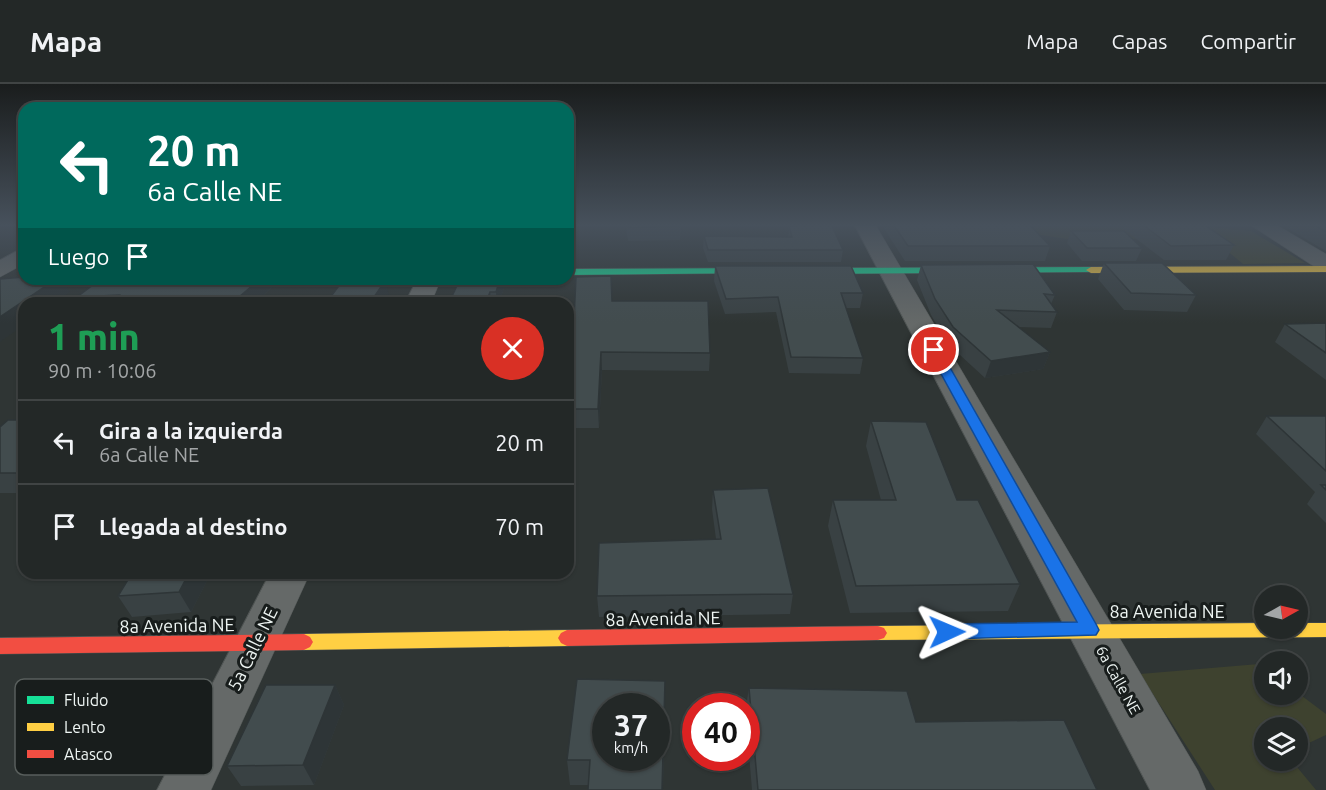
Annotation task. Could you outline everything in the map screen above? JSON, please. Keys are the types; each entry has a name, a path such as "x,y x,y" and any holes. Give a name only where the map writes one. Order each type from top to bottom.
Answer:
{"street":[{"name":"6a Calle NE","path":"882,257 1179,790"},
{"path":"0,271 18,258"},
{"path":"794,271 1326,269"},
{"path":"0,271 18,271"},
{"path":"574,272 770,271"},
{"name":"5a Calle NE","path":"213,730 287,579"},
{"name":"8a Avenida NE","path":"0,646 1090,630 1326,630"},
{"name":"5a Calle NE","path":"183,790 191,775"}],"green space":[{"path":"1234,257 1295,257 1305,263 1243,264"},
{"path":"1254,664 1254,705 1308,705 1308,700 1326,714 1326,735 1308,743 1308,717 1254,717 1254,771 1300,771 1316,790 1215,790 1140,674"}],"building":[{"path":"1104,263 1162,263 1196,295 1131,293"},
{"path":"1033,264 1055,295 1044,294 1057,312 997,310 1050,352 991,361 953,327 935,299 921,265"},
{"path":"715,266 851,266 863,293 841,293 863,358 791,357 778,297 726,299"},
{"path":"611,276 612,301 708,301 710,353 601,352 598,409 574,409 576,277"},
{"path":"18,278 18,285 47,285 29,297 18,297 18,305 0,317 0,279"},
{"path":"93,285 253,285 239,297 117,297 119,295 77,297"},
{"path":"340,285 382,285 374,297 330,297"},
{"path":"457,285 498,285 496,292 490,292 488,297 452,297"},
{"path":"1326,323 1326,353 1285,324"},
{"path":"1267,416 1326,416 1326,471"},
{"path":"8,420 18,420 18,473 0,473 0,427"},
{"path":"871,421 926,422 957,500 978,500 1020,584 856,586 833,500 896,500"},
{"path":"768,488 793,594 597,596 599,543 721,539 713,490"},
{"path":"128,579 186,579 179,592 118,596"},
{"path":"577,679 665,681 665,693 592,693 592,771 663,771 662,790 588,790 590,760 567,760"},
{"path":"266,685 335,685 303,765 227,766"},
{"path":"749,688 907,691 916,722 1064,720 1097,790 758,790 756,771 760,771 760,693 749,693"}],"traffic: fast":[{"path":"809,271 1091,270"},
{"path":"574,272 760,271"}],"traffic: slow":[{"path":"1091,270 1326,269"},
{"path":"878,633 1326,630"},
{"path":"304,642 567,638"}],"traffic: jam":[{"path":"567,638 878,633"},
{"path":"0,646 304,642"}],"route":[{"path":"934,350 1090,630 947,632"}]}
